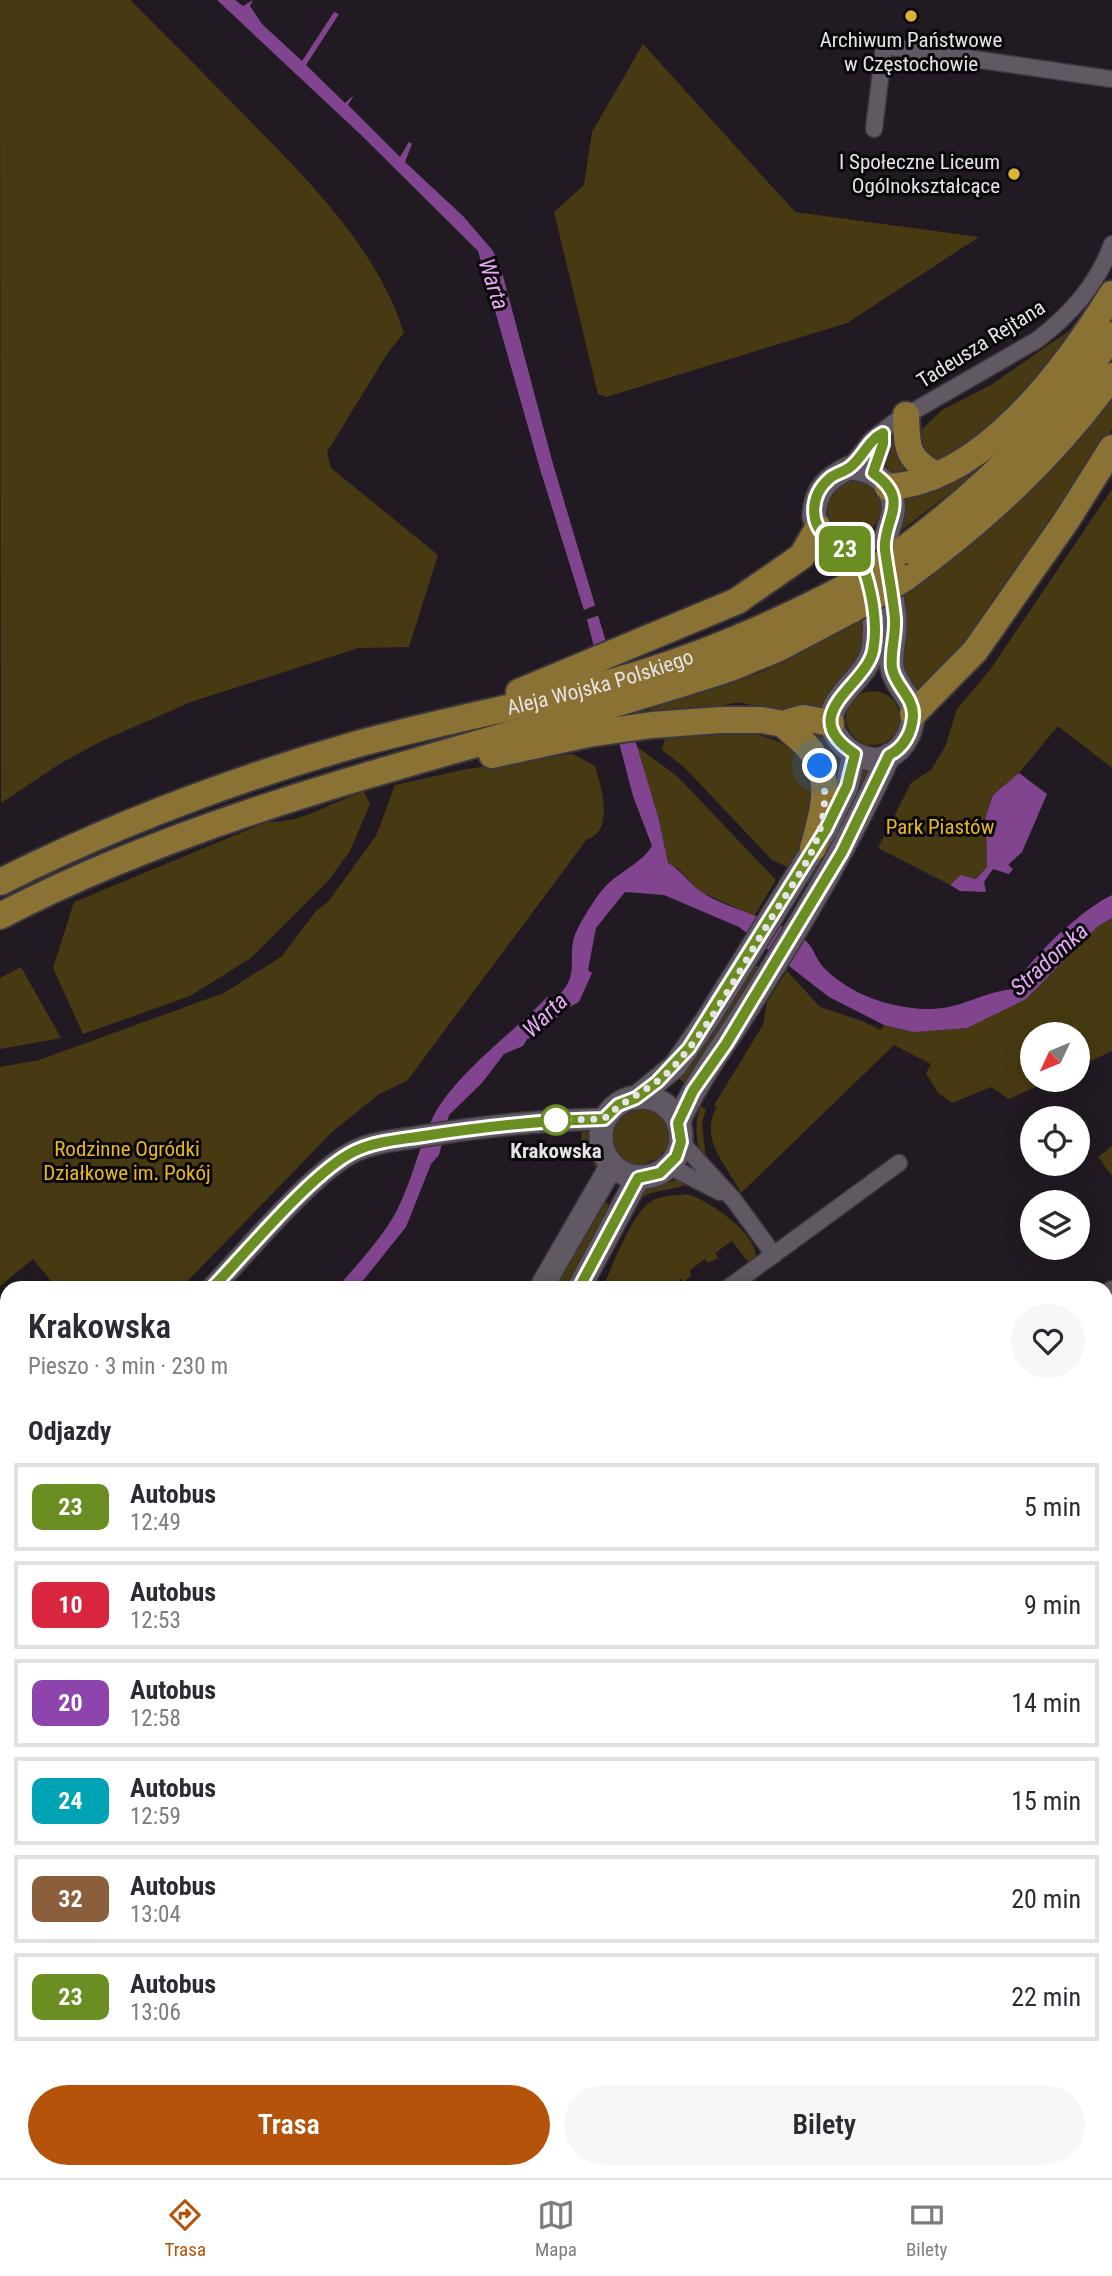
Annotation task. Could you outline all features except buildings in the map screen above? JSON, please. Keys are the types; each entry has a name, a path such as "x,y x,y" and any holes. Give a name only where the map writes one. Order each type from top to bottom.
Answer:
{"main road":[{"path":"880,480 894,509 885,548 895,621 892,670 912,704 913,714 903,744 889,755 875,759 855,754 837,737 831,723 834,705 841,692 869,665 875,629 861,560 825,537 818,528 814,517 818,492 831,477 849,468 880,480 919,483 983,447 1044,388 1092,327 1112,294"},
{"name":"Aleja Wojska Polskiego","path":"902,565 951,514 1013,457 1065,398 1112,335"},
{"name":"Aleja Wojska Polskiego","path":"0,916 139,852 352,779 439,754 584,700 639,685 771,624 852,597 982,520 1083,415 1112,376"},
{"path":"906,415 907,447 912,458 936,475"},
{"path":"913,714 975,651 1066,521 1112,448"},
{"path":"818,528 802,556 761,587 712,612 629,646 584,700 652,725 720,720 762,720 783,724 803,718 831,723"},
{"name":"Aleja Wojska Polskiego","path":"0,882 73,846 170,805 355,745 440,725 584,700"},
{"path":"783,724 811,750 825,781 825,803 813,848"},
{"path":"855,754 840,803 746,960 675,1066 636,1098 618,1105 604,1119 602,1145 612,1166 638,1178 653,1176 669,1166 693,1091 806,914 852,835 889,755"},
{"path":"636,1098 657,1100 673,1114 680,1133"},
{"path":"545,1281 612,1166"},
{"path":"583,1281 638,1178"}],"street":[{"path":"874,129 884,46 1112,79"},
{"name":"Tadeusza Rejtana","path":"849,468 872,439 906,415 1037,340 1057,325 1097,278 1112,244"},
{"path":"880,480 883,433"},
{"path":"219,1281 321,1176 354,1152 372,1144 485,1126 542,1120 604,1119"},
{"path":"680,1133 774,1255"},
{"path":"739,1281 899,1163"},
{"path":"669,1166 678,1168 734,1200"}],"green space":[{"path":"0,0 130,0 274,145 340,219 377,273 404,333 389,351 327,452 331,468 438,555 409,647 358,648 191,702 102,741 61,763 1,803"},
{"path":"643,44 795,212 979,237 847,323 606,397 598,394 554,212 584,185 592,132"},
{"path":"1083,321 1061,357 977,442 931,463 916,445 921,430 942,410 991,385"},
{"path":"1112,394 1112,429 1093,460 972,637 916,697 901,675 901,595 932,575 989,529 1040,478"},
{"path":"900,433 913,470 892,476 884,462 889,445"},
{"path":"1006,440 976,473 898,533 902,500 928,489"},
{"path":"854,481 873,489 881,508 873,527 854,535 835,527 827,508 835,489"},
{"name":"Park Piastów","path":"1112,489 1112,768 1058,726 1019,773 993,795 986,816 987,867 976,879 961,875 950,885 878,848 911,783 931,770 945,747 957,709 990,670"},
{"path":"867,618 865,653 825,712 759,710 745,703 690,713 652,714 649,709 762,672"},
{"path":"873,691 892,699 900,718 892,737 873,745 854,737 846,718 854,699"},
{"path":"802,725 818,728 842,757 838,796"},
{"path":"740,731 787,746 799,755 812,779 814,795 809,822 800,849 789,868 772,860 684,767 662,750 666,735"},
{"path":"636,746 677,776 776,880 754,916 699,891 680,870 668,863 659,820"},
{"name":"Rodzinne Ogródki Działkowe im. Pokój","path":"573,754 595,766 604,807 603,818 596,834 587,839 407,1081 379,1094 332,1132 188,1281 51,1281 33,1259 6,1281 0,1281 0,1067 39,1060 224,993 281,957 317,910 328,902 376,836 395,785 467,769"},
{"path":"858,765 870,767 857,805 812,887 803,880"},
{"path":"364,792 370,804 350,851 328,881 251,958 190,996 83,1034 53,968 74,902 267,822 305,816"},
{"path":"1112,918 1112,1051 1090,1061 1090,1022 1020,1022 1020,1092 1024,1092 1009,1099 991,1087 952,1103 938,1093 926,1073 931,1064 894,1045 741,1193 713,1141 712,1118 717,1106 714,1105 763,1025 767,1002 787,971 820,1007 881,1030 884,1025 913,1032 1026,999 1098,926"},
{"path":"752,963 761,968 689,1086 679,1079"},
{"path":"21,967 61,1038 0,1049 0,978"},
{"path":"700,1105 706,1110 702,1123 706,1159 699,1147 697,1134"},
{"path":"647,1107 659,1112 666,1120 670,1130 670,1143 658,1158 631,1169 614,1157 611,1137 613,1129 621,1116"},
{"path":"582,1131 593,1133 600,1175 597,1178 592,1154 581,1140"},
{"path":"1112,1146 1112,1176 1098,1157"},
{"path":"676,1180 688,1181 684,1186 651,1193 635,1201 647,1189"},
{"path":"687,1194 718,1210 749,1238 756,1257 749,1263 732,1241 715,1253 718,1258 708,1263 705,1259 690,1270 691,1276 685,1281 680,1278 679,1281 606,1281 636,1218 650,1202"},
{"path":"602,1200 612,1207 574,1281 552,1281"}],"water":[{"path":"217,0 235,0 243,6 253,0 250,6 262,24 302,61 334,12 339,14 306,65 345,103 354,95 348,105 400,157 409,142 412,144 405,162 464,217 493,251 502,272 553,464 659,820 668,863 711,898 796,934 809,944 824,968 846,985 871,998 912,1008 950,1007 1013,989 1031,963 1057,936 1112,895 1112,918 1098,926 1026,999 967,1028 913,1032 884,1025 829,997 739,927 664,895 625,892 596,928 588,970 592,973 579,1002 566,1009 537,1035 527,1039 523,1046 504,1054 482,1083 449,1115 439,1155 431,1164 406,1227 363,1281 343,1281 376,1242 396,1212 433,1117 443,1101 470,1069 547,997 554,999 563,990 571,974 572,949 577,930 588,911 606,886 638,861 652,846 633,796 587,620 540,469 478,251 360,134"},
{"path":"1019,773 1047,794 1022,852 1008,865 1013,869 1009,874 993,869 984,882 986,892 960,891 950,885 961,875 976,879 987,867 986,816 993,795"}],"pier":[{"path":"599,604 602,614 583,621 581,611"}],"bus line":[{"name":"23","path":"219,1281 321,1176 354,1152 372,1144 485,1126 542,1120 604,1119 618,1105 636,1098 675,1066 746,960 826,829 847,786 855,754 837,737 831,723 834,705 841,692 860,677 869,665 875,629 861,560 825,537 814,517 814,503 818,492 831,477 849,468 872,439 883,433 883,444 873,473 881,478 893,498 892,522 885,539 895,621 892,670 912,704 909,734 903,744 889,755 842,852 726,1044 693,1091 678,1123 681,1142 676,1157 660,1173 638,1178 583,1281"}],"place":[{"name":"Archiwum Państwowe w Częstochowie","path":"911,16"},
{"name":"I Społeczne Liceum Ogólnokształcące","path":"1014,174"},
{"name":"Krakowska","path":"556,1120"}],"route":[{"path":"556,1120 604,1119 618,1105 636,1098 657,1082 675,1066 689,1048 813,848 825,803 825,781 820,766"}],"water label":[{"name":"Warta","path":"494,284"},
{"name":"Stradomka","path":"1049,959"},
{"name":"Warta","path":"545,1015"}]}
